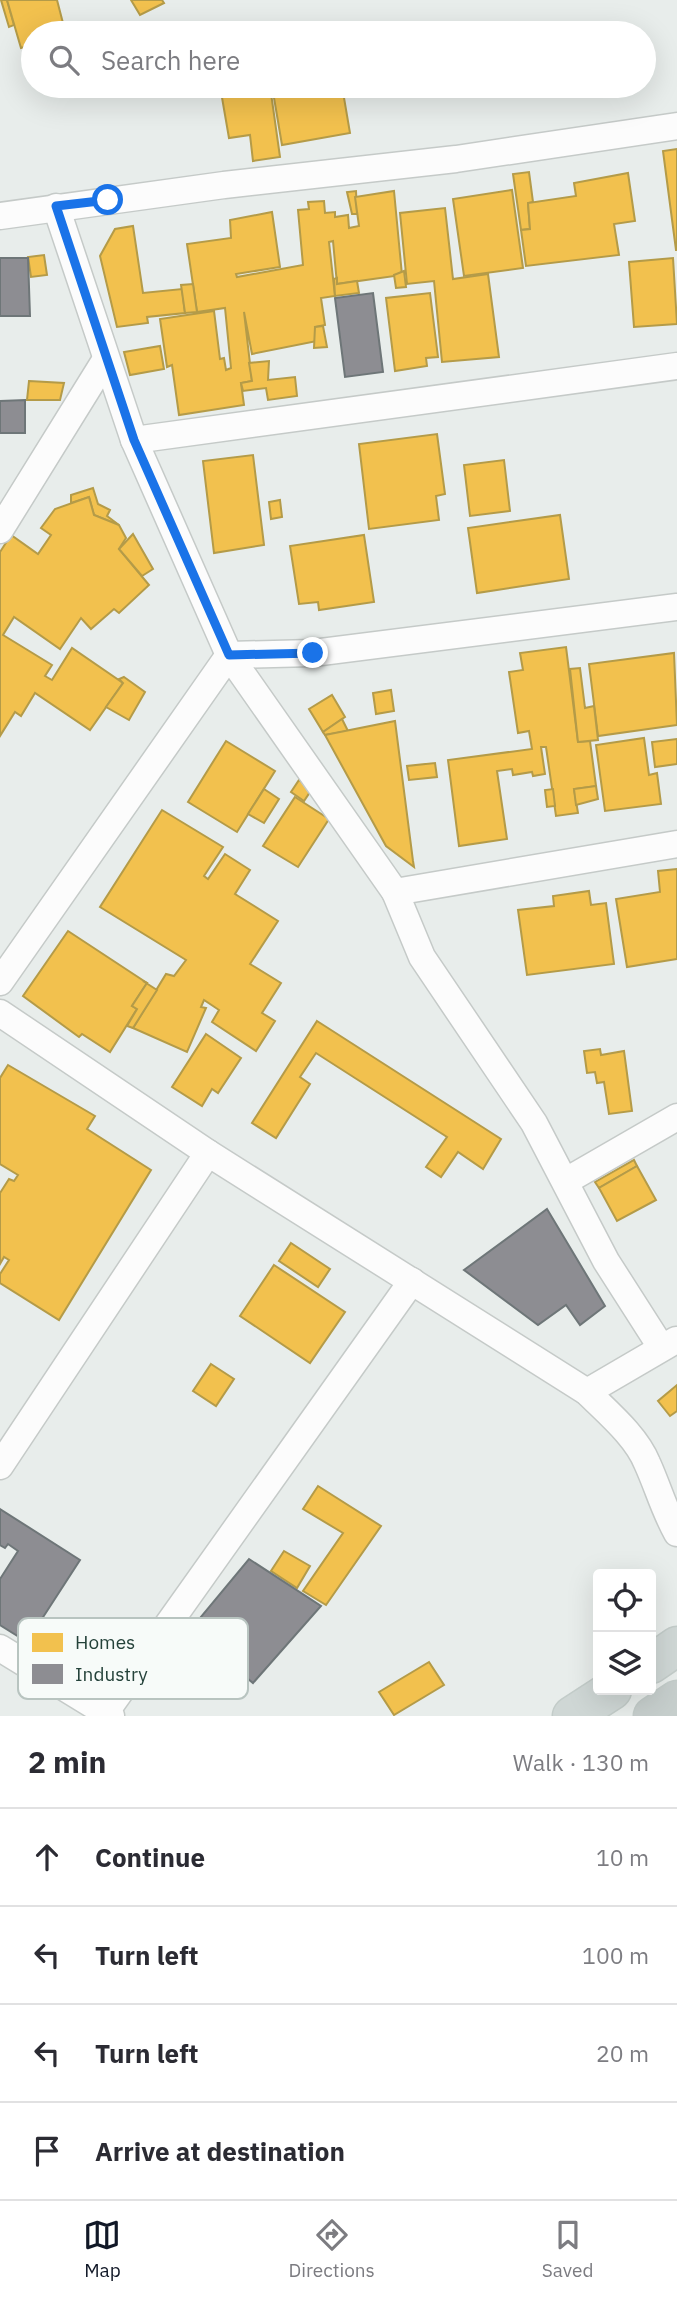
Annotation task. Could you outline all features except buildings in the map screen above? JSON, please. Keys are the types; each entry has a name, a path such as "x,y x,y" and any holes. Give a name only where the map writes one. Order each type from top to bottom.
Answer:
{"highway":[{"path":"653,1716 677,1700"}],"main road":[{"path":"656,1661 677,1646"},
{"path":"572,1716 604,1695"}],"street":[{"path":"0,216 56,206 456,159 677,126"},
{"path":"56,206 134,440 229,655 395,892 422,957 514,1091 566,1181 607,1261 669,1344 587,1392"},
{"path":"0,530 106,359"},
{"path":"134,440 677,366"},
{"path":"229,655 313,653 677,607"},
{"path":"0,982 229,655"},
{"path":"395,892 677,844"},
{"path":"0,1013 208,1153 587,1392 619,1424 647,1461 663,1508 677,1533"},
{"path":"566,1181 677,1117"},
{"path":"0,1466 208,1153"},
{"path":"176,1618 412,1281"},
{"path":"0,1648 18,1659"},
{"path":"82,1699 108,1715 119,1699"}],"route":[{"path":"108,200 56,206 134,440 229,655 313,653"}]}
